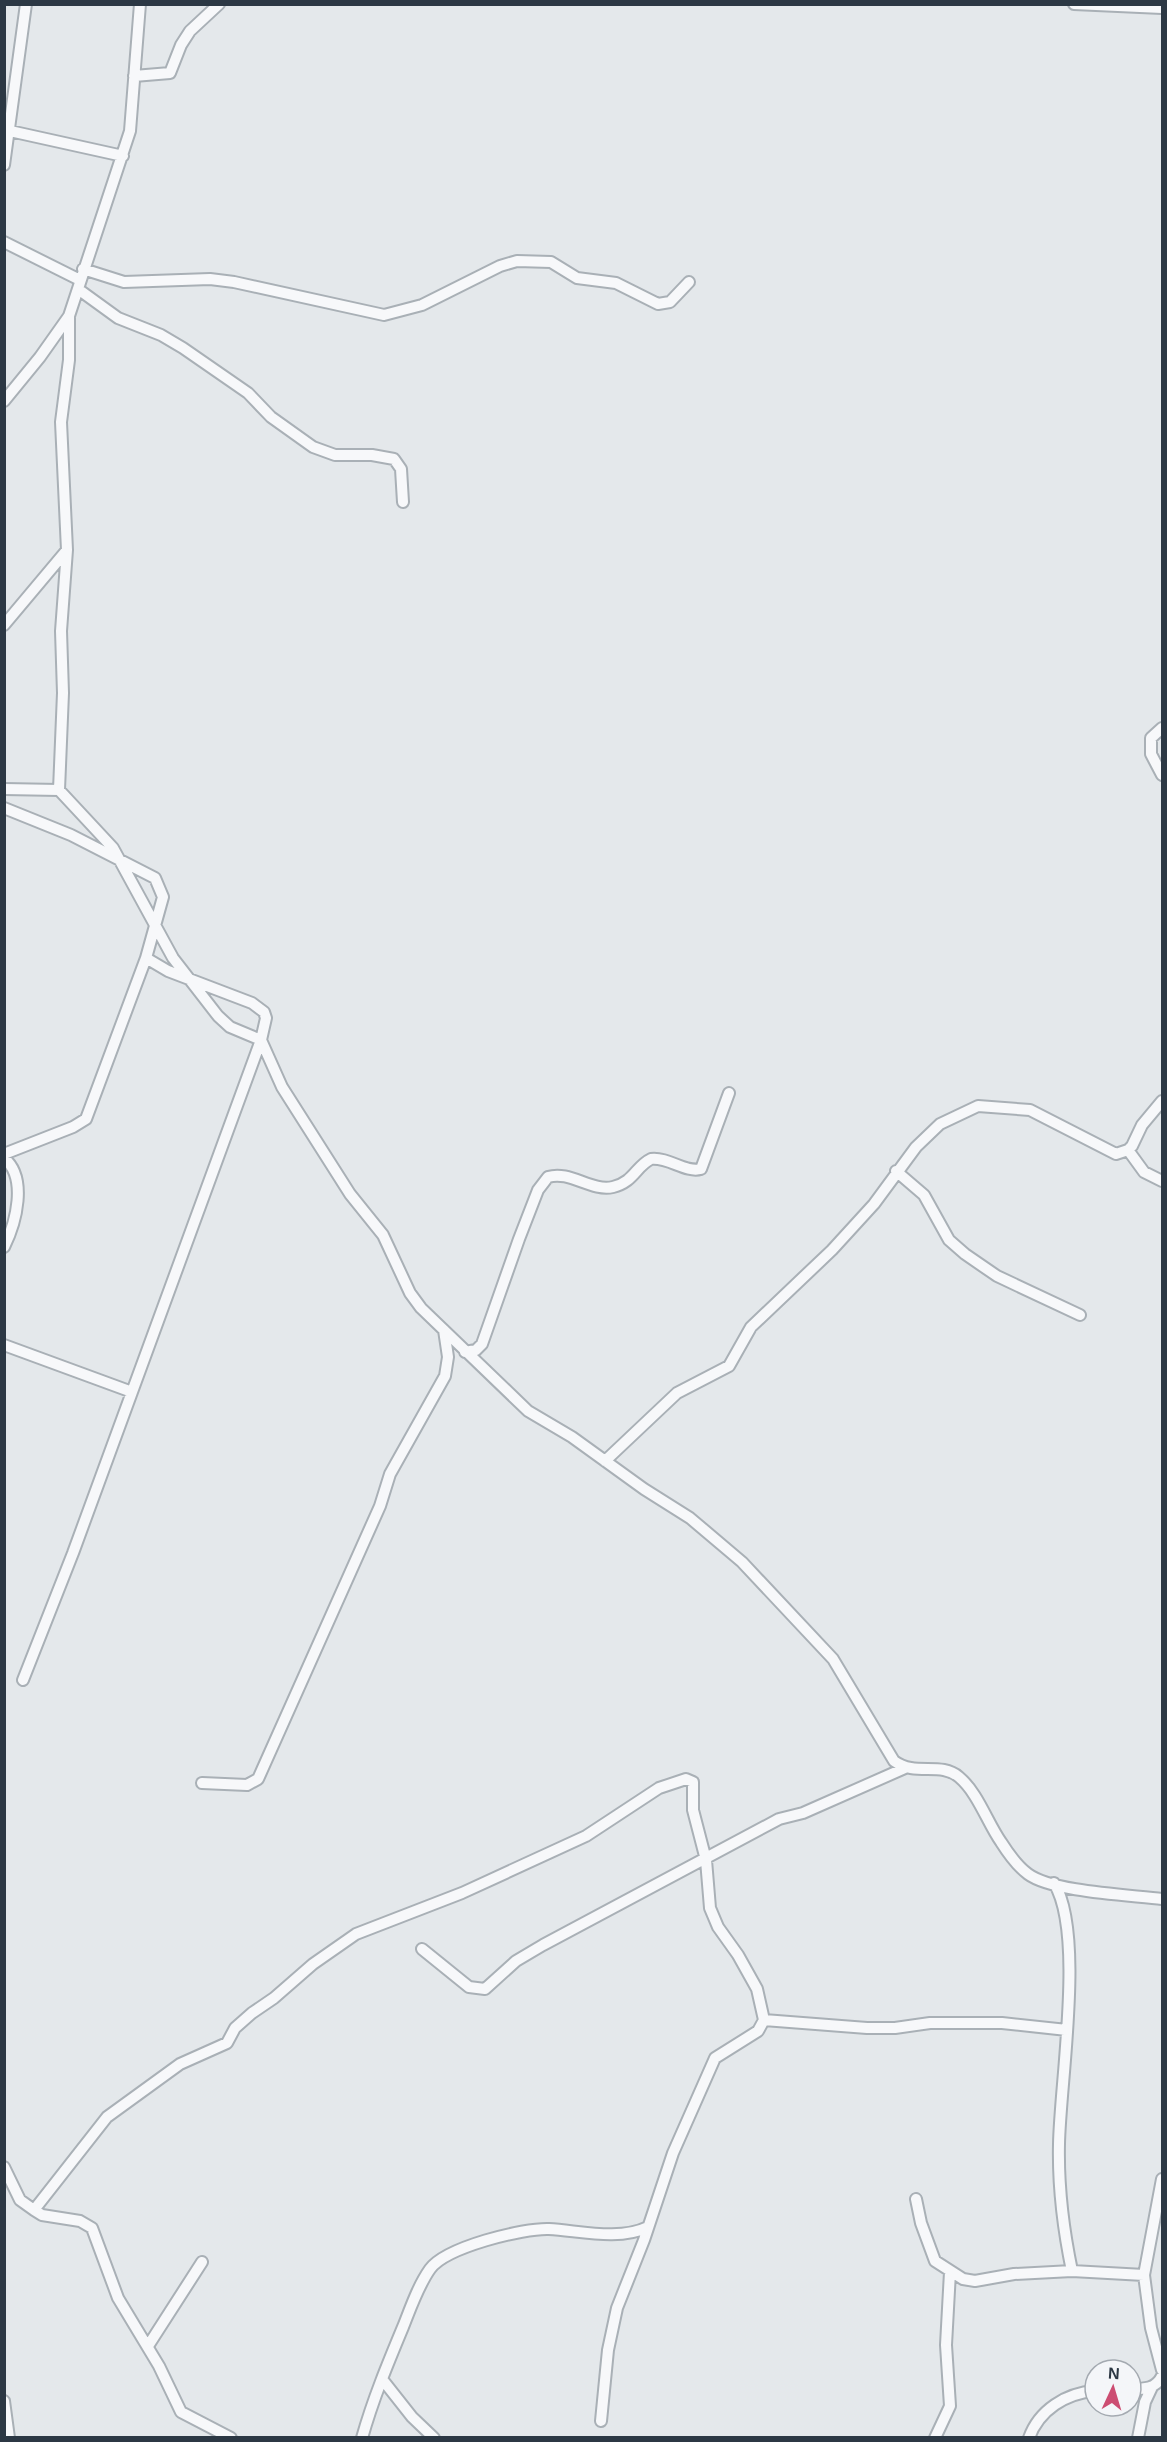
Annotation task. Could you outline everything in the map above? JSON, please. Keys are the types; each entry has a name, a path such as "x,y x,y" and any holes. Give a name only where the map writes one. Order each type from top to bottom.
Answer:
{"street":[{"path":"4,165 26,4"},
{"path":"140,4 130,132 69,316 69,360 61,422 67,550 61,631 63,693 59,790 113,848 117,858 126,868 173,958 189,979 230,1027 261,1040 282,1087 350,1194 383,1235 410,1293 465,1352 528,1411 572,1437 690,1518 769,1591 833,1659 884,1746 894,1761 905,1768"},
{"path":"134,76 170,73 181,45 190,31 219,4"},
{"path":"1074,4 1162,8"},
{"path":"10,131 123,156"},
{"path":"4,242 80,279 118,318 161,335 183,348 248,393 272,417 313,447 335,455 372,455 394,459 401,469 403,502"},
{"path":"80,279 124,282 210,279 234,282 384,315 422,305 500,266 517,261 551,262 576,278 616,283 658,304 670,302 689,282"},
{"path":"4,401 40,357 69,316"},
{"path":"4,625 67,550"},
{"path":"1162,728 1151,738 1151,754 1162,775"},
{"path":"4,789 59,790"},
{"path":"4,808 71,835 152,876 159,884 162,903 154,924 146,958 86,1119 73,1127 4,1156 14,1170 18,1215 4,1247"},
{"path":"23,1680 74,1553 261,1040 266,1018 259,1007 168,971 146,958"},
{"path":"465,1352 476,1350 482,1344 538,1190 548,1177 563,1176 600,1187 611,1187 629,1180 651,1159 672,1161 690,1170 701,1169 729,1093"},
{"path":"605,1461 677,1393 729,1366 751,1328 832,1250 874,1204 896,1172 940,1124 978,1106 1030,1110 1116,1154 1128,1150 1142,1125 1162,1101"},
{"path":"1128,1150 1144,1172 1162,1181"},
{"path":"896,1172 924,1195 949,1240 965,1254 998,1276 1080,1315"},
{"path":"202,1783 247,1785 258,1779 380,1506 390,1474 445,1376 448,1357 444,1330"},
{"path":"4,1345 132,1392"},
{"path":"422,1949 469,1987 485,1989 516,1961 543,1945 779,1819 803,1814 905,1768 942,1769 956,1774 966,1785 995,1834 1028,1874 1054,1883 1162,1899"},
{"path":"34,2210 107,2117 180,2064 227,2043 235,2028 247,2017 274,1998 313,1964 356,1934 462,1893 586,1836 660,1788 686,1779 693,1782 693,1810 706,1860 710,1908 718,1927 757,1989 764,2020 758,2031 716,2058 708,2070 673,2152 648,2227 617,2308 608,2350 601,2421"},
{"path":"1054,1883 1062,1899 1067,1918 1067,2030 1059,2143 1061,2221 1072,2271"},
{"path":"764,2020 876,2028 930,2023 1002,2022 1067,2030"},
{"path":"4,2167 20,2200 34,2210 42,2215 80,2221 92,2228 118,2298 148,2346 181,2412 231,2438"},
{"path":"1162,2179 1144,2275 1151,2328 1162,2370"},
{"path":"916,2199 935,2261 963,2279 975,2281 1014,2274 1072,2271 1144,2275"},
{"path":"362,2438 372,2400 419,2289 431,2268 448,2255 519,2232 547,2229 623,2234 648,2227"},
{"path":"148,2346 202,2262"},
{"path":"935,2438 950,2406 946,2346 950,2272"},
{"path":"1138,2438 1145,2402 1152,2387 1159,2382 1162,2376"},
{"path":"382,2379 412,2417 434,2438"},
{"path":"1143,2388 1152,2387"},
{"path":"1029,2438 1039,2418 1054,2405 1083,2393"},
{"path":"4,2401 9,2438"}]}
